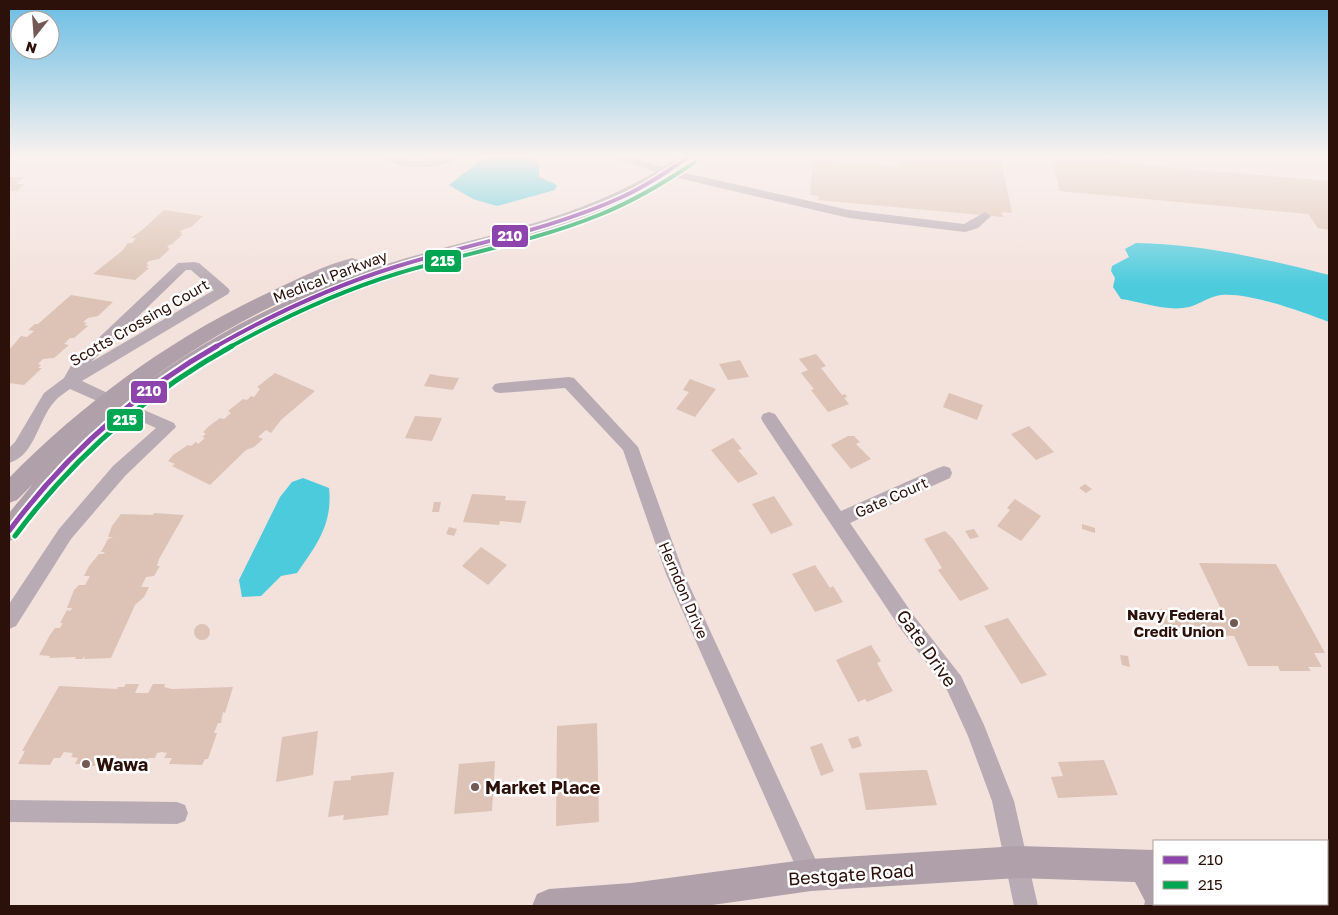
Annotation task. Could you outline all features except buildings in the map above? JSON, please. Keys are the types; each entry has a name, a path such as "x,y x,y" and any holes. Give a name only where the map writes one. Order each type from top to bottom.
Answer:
{"main road":[{"name":"Medical Parkway","path":"9,493 31,468 109,400 152,368 224,322 301,283 353,264 414,245 590,199"},
{"name":"Medical Parkway","path":"9,531 64,465 101,430 212,350 315,295 396,266 586,214 620,199"},
{"name":"Bestgate Road","path":"549,906 631,900 811,875 1018,862 1151,873"}],"street":[{"path":"791,199 858,216 913,220 965,228 974,225 985,216"},
{"name":"Scotts Crossing Court","path":"182,266 194,266 223,291 69,382 78,366 182,266"},
{"path":"9,456 21,446 49,397 69,382"},
{"name":"Scotts Crossing Court","path":"69,382 109,400"},
{"name":"Herndon Drive","path":"500,388 569,382 630,447 675,574 811,875"},
{"path":"9,620 65,534 119,471 168,427 128,409"},
{"name":"Gate Drive","path":"768,418 908,622 954,683 978,732 1004,801 1026,906"},
{"name":"Gate Court","path":"838,520 944,473"},
{"path":"9,811 177,813"}],"water":[{"path":"472,199 523,199 497,206"},
{"path":"1136,243 1209,249 1329,275 1329,322 1276,304 1233,295 1209,298 1193,306 1181,308 1163,307 1121,299 1113,287 1115,278 1111,271 1112,266 1129,257 1125,249"},
{"path":"303,478 329,488 330,501 326,524 317,544 297,573 281,576 261,596 242,597 239,580 280,497 292,482"}],"transit line":[{"name":"210","path":"9,531 57,472 93,437 131,405 214,347 304,301 350,282 398,266 539,228 595,209 618,199"},
{"name":"215","path":"15,536 63,477 136,410 176,381 261,329 352,289 399,273 572,226 636,199"}],"place":[{"name":"Navy Federal Credit Union","path":"1234,623"},
{"name":"Wawa","path":"86,764"},
{"name":"Market Place","path":"475,787"}]}
